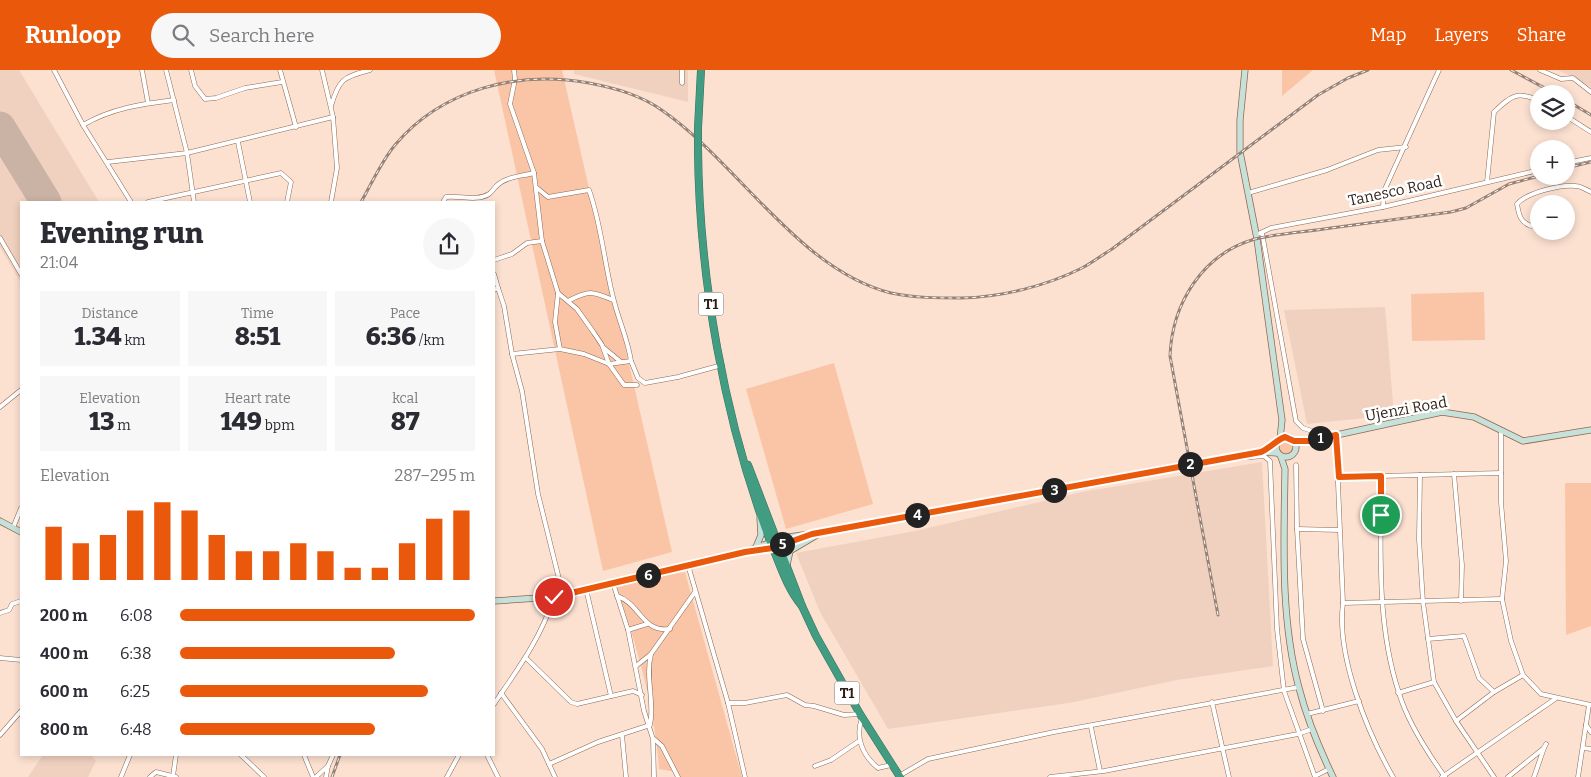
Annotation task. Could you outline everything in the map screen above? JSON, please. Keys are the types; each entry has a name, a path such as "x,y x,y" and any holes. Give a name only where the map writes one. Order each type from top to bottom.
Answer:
{"highway":[{"name":"T1","path":"701,70 698,148 706,269 734,430 760,514 787,567 802,606 828,660 900,777"},
{"name":"T1","path":"743,456 750,469 793,593 802,606"}],"street":[{"path":"54,70 84,125 130,201"},
{"path":"142,70 148,103"},
{"path":"166,70 186,154 194,201"},
{"path":"191,70 195,86 205,99 216,98 245,88 282,82"},
{"path":"280,70 296,126"},
{"path":"322,70 333,116 337,168 331,201"},
{"path":"331,108 336,88 342,81 348,76 370,70"},
{"path":"682,70 682,82"},
{"path":"1244,70 1240,120 1240,152 1247,193 1259,234 1296,421 1304,428 1327,436"},
{"path":"1383,207 1384,191 1406,147 1439,70"},
{"path":"1540,70 1561,79 1572,78 1591,92"},
{"path":"515,71 510,104 534,173 542,241 558,293 555,322 560,349"},
{"path":"1487,182 1494,112 1519,94 1530,96"},
{"path":"84,125 109,112 148,103 174,100"},
{"path":"108,162 186,154 333,116"},
{"path":"1575,122 1591,132"},
{"path":"238,142 247,179 250,201"},
{"path":"1247,193 1327,170 1378,150 1406,147"},
{"path":"1575,162 1591,158"},
{"name":"Tanesco Road","path":"1259,234 1271,228 1383,207 1530,172"},
{"path":"152,201 281,173 291,182 287,201"},
{"path":"444,201 446,197 455,196 463,199 488,195 496,186 508,179 534,173"},
{"path":"1530,226 1523,223 1520,218 1516,204 1521,198 1557,186 1578,186 1591,192"},
{"path":"536,188 548,197"},
{"path":"539,206 548,197 589,190 603,238 614,300 627,341 631,361 638,378 645,383 678,377 722,365"},
{"path":"745,552 756,547 812,534 1261,452 1276,445 1280,439 1282,420 1259,234"},
{"path":"0,238 20,272"},
{"path":"495,260 512,254 527,243 542,241"},
{"path":"496,289 504,306 512,354 522,391 538,494 563,594"},
{"path":"568,300 584,292 593,292 614,300"},
{"path":"558,293 568,300 611,356 622,362"},
{"path":"602,346 609,364 624,385 637,385"},
{"path":"512,354 560,349 584,354 609,364 631,361"},
{"path":"0,408 20,391"},
{"name":"Ujenzi Road","path":"1309,441 1442,412 1474,417 1501,432 1523,441 1591,430"},
{"path":"1282,420 1292,440 1293,454"},
{"path":"1501,432 1501,473 1506,561 1502,598 1510,641 1523,675 1541,694 1556,699 1590,705 1578,777"},
{"path":"1336,435 1342,603 1340,619 1358,701 1380,754 1393,777"},
{"path":"1280,439 1309,441"},
{"path":"1285,469 1293,454 1309,441"},
{"path":"1276,445 1285,469 1284,582 1299,687 1312,729 1333,777"},
{"path":"1261,452 1279,455 1293,454"},
{"path":"1214,460 1264,456 1270,461 1278,633 1284,691 1314,777 1329,769"},
{"path":"1296,465 1297,529 1303,639 1323,711"},
{"path":"1339,477 1501,473"},
{"path":"1454,474 1462,564 1461,601"},
{"path":"1420,475 1419,539 1423,602 1434,682 1456,721 1494,777"},
{"path":"1381,476 1382,602 1388,648 1398,693 1425,747 1443,776 1556,699"},
{"path":"13,528 20,510"},
{"path":"756,547 761,535 760,514"},
{"path":"0,521 20,532"},
{"path":"1297,529 1339,530"},
{"path":"787,567 790,551 823,532"},
{"path":"495,601 554,597 745,552 775,543"},
{"path":"688,565 694,592 728,703 746,777"},
{"path":"613,583 628,630 644,710 653,739 654,777"},
{"path":"586,589 611,696"},
{"path":"636,666 651,654 694,592"},
{"path":"617,596 631,604 647,624 661,630 670,629"},
{"path":"495,702 526,658 545,625 554,597"},
{"path":"1342,603 1461,601 1502,598"},
{"path":"0,613 9,610 12,604 20,601"},
{"path":"628,630 647,624"},
{"path":"1278,633 1290,632"},
{"path":"1428,639 1464,636 1479,678 1494,692"},
{"path":"650,725 652,715 648,668 651,654"},
{"path":"0,658 20,660"},
{"path":"526,658 570,702 576,704 633,691 640,685"},
{"path":"1456,721 1494,692 1523,675"},
{"path":"1398,693 1434,682"},
{"path":"900,777 928,758 1054,732 1091,727 1212,702 1299,687"},
{"path":"633,691 642,695"},
{"path":"501,693 542,748 556,777"},
{"path":"728,703 744,703 787,695 805,705 844,715 861,716 858,734 859,741 878,768 892,765"},
{"path":"1307,714 1358,701"},
{"path":"1212,702 1229,777"},
{"path":"0,735 20,712"},
{"path":"549,764 598,742 650,725"},
{"path":"1586,725 1591,732"},
{"path":"1091,727 1105,777"},
{"path":"1050,777 1102,771 1298,734 1312,729"},
{"path":"622,735 626,777"},
{"path":"653,739 662,746 678,777"},
{"path":"815,766 831,760 859,741"},
{"path":"1508,777 1545,746 1534,777"},
{"path":"1583,748 1591,749"},
{"path":"121,777 130,756"},
{"path":"150,777 156,772 175,776 176,756"},
{"path":"242,756 264,777"},
{"path":"304,756 315,777 328,766"},
{"path":"326,777 333,756"},
{"path":"447,777 458,756"},
{"path":"488,756 498,777"}],"shaded area":[{"path":"0,70 19,70 98,201 20,201 20,281 0,247"},
{"path":"494,70 562,70 672,552 603,571"},
{"path":"574,70 688,70 688,102 574,74"},
{"path":"1282,70 1313,70 1282,96"},
{"path":"1558,70 1591,70 1591,87"},
{"path":"1484,292 1485,340 1412,341 1411,294"},
{"path":"1385,307 1394,415 1307,424 1284,310"},
{"path":"834,363 873,504 786,529 746,389"},
{"path":"1282,440 1288,440 1293,445 1291,454 1282,456 1277,451 1277,445"},
{"path":"1262,462 1273,666 1177,680 1069,703 888,729 820,612 796,553 915,531 1082,492"},
{"path":"1565,483 1591,483 1591,626 1566,635"},
{"path":"685,572 742,777 678,777 676,772 659,769 657,745 644,675 616,584"},
{"path":"42,756 92,756 96,761 88,777 28,777"}],"runway":[{"path":"0,127 45,201"}],"railway":[{"path":"362,201 381,165 395,145 414,126 435,110 458,97 483,88 535,79 589,83 628,93 655,105 691,133 798,239 827,262 858,281 891,293 909,296 962,298 993,295 1039,285 1090,264 1318,95 1348,78 1368,70"},
{"path":"1511,70 1539,85"},
{"path":"1575,105 1591,115"},
{"path":"1575,166 1591,162"},
{"path":"1218,615 1170,356 1177,318 1193,284 1205,269 1220,256 1236,246 1255,239 1451,212 1466,208 1509,184 1530,178"},
{"path":"332,777 340,756"}],"route":[{"path":"554,597 745,552 773,548 812,534 1261,452 1276,445 1278,440 1285,437 1294,441 1309,441 1336,435 1339,477 1381,476 1381,515"}]}
